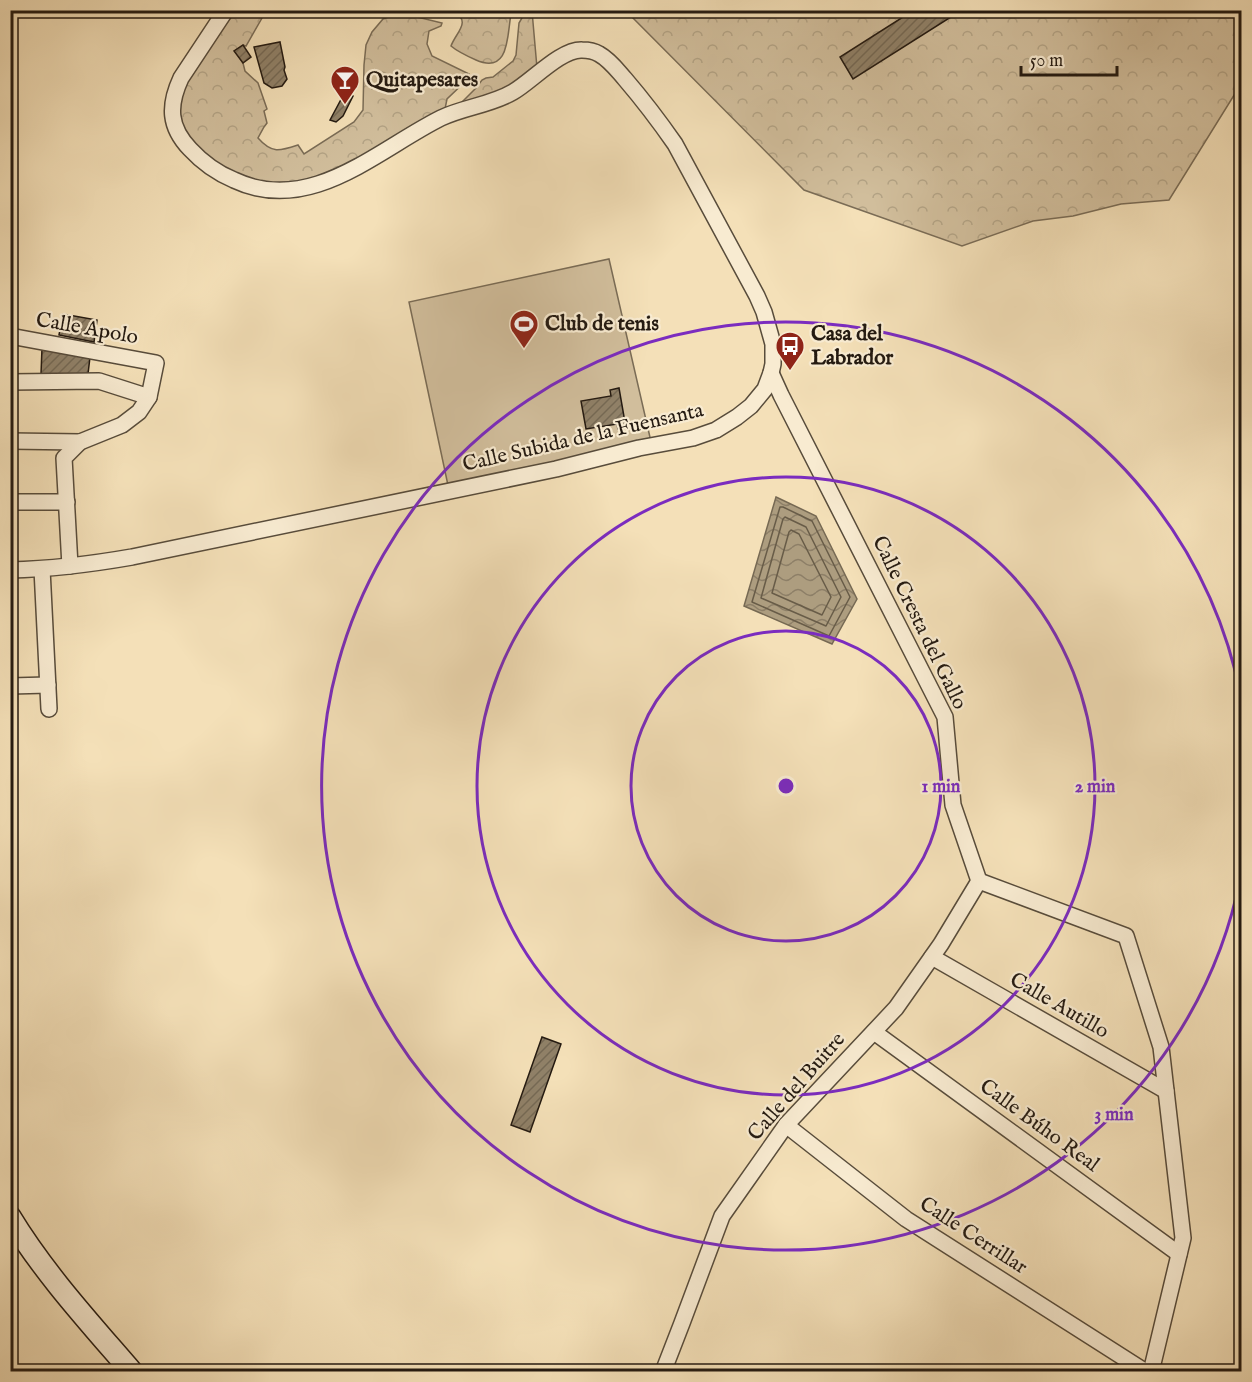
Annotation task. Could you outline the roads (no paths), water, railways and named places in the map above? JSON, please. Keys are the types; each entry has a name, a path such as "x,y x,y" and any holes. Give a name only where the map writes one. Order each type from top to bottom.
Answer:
{"main road":[{"path":"10,1217 46,1270 132,1371"}],"street":[{"name":"Calle Subida de la Fuensanta","path":"10,570 70,566 143,554 556,469 639,448 704,435 726,424 750,406 765,389 773,364 773,344 757,296 686,162 660,122 614,67 599,54 572,50 508,95 444,117 365,163 330,179 290,190 257,189 237,182 204,162 182,140 173,122 173,103 181,78 226,10"},
{"name":"Calle Apolo","path":"10,336 156,363 149,397"},
{"name":"Calle Cresta del Gallo","path":"771,373 945,717 953,805 979,880"},
{"path":"10,382 99,381 149,397 139,412 122,425 80,442 10,441"},
{"path":"70,566 64,458 80,442"},
{"path":"10,502 67,502"},
{"path":"42,569 49,709"},
{"path":"10,686 48,685"},
{"path":"979,880 1126,936 1161,1047 1182,1238 1148,1371"},
{"name":"Calle del Buitre","path":"663,1371 722,1216 786,1125 896,1008 932,957 979,880"},
{"name":"Calle Autillo","path":"932,957 1166,1091"},
{"name":"Calle Búho Real","path":"874,1032 1179,1254"},
{"name":"Calle Cerrillar","path":"786,1125 906,1219 1148,1371"}],"water":[{"path":"776,497 816,516 857,599 832,644 744,606"}],"place":[{"name":"Quitapesares","path":"345,106"},
{"name":"Club de tenis","path":"524,350"},
{"name":"Casa del Labrador","path":"790,372"}]}
